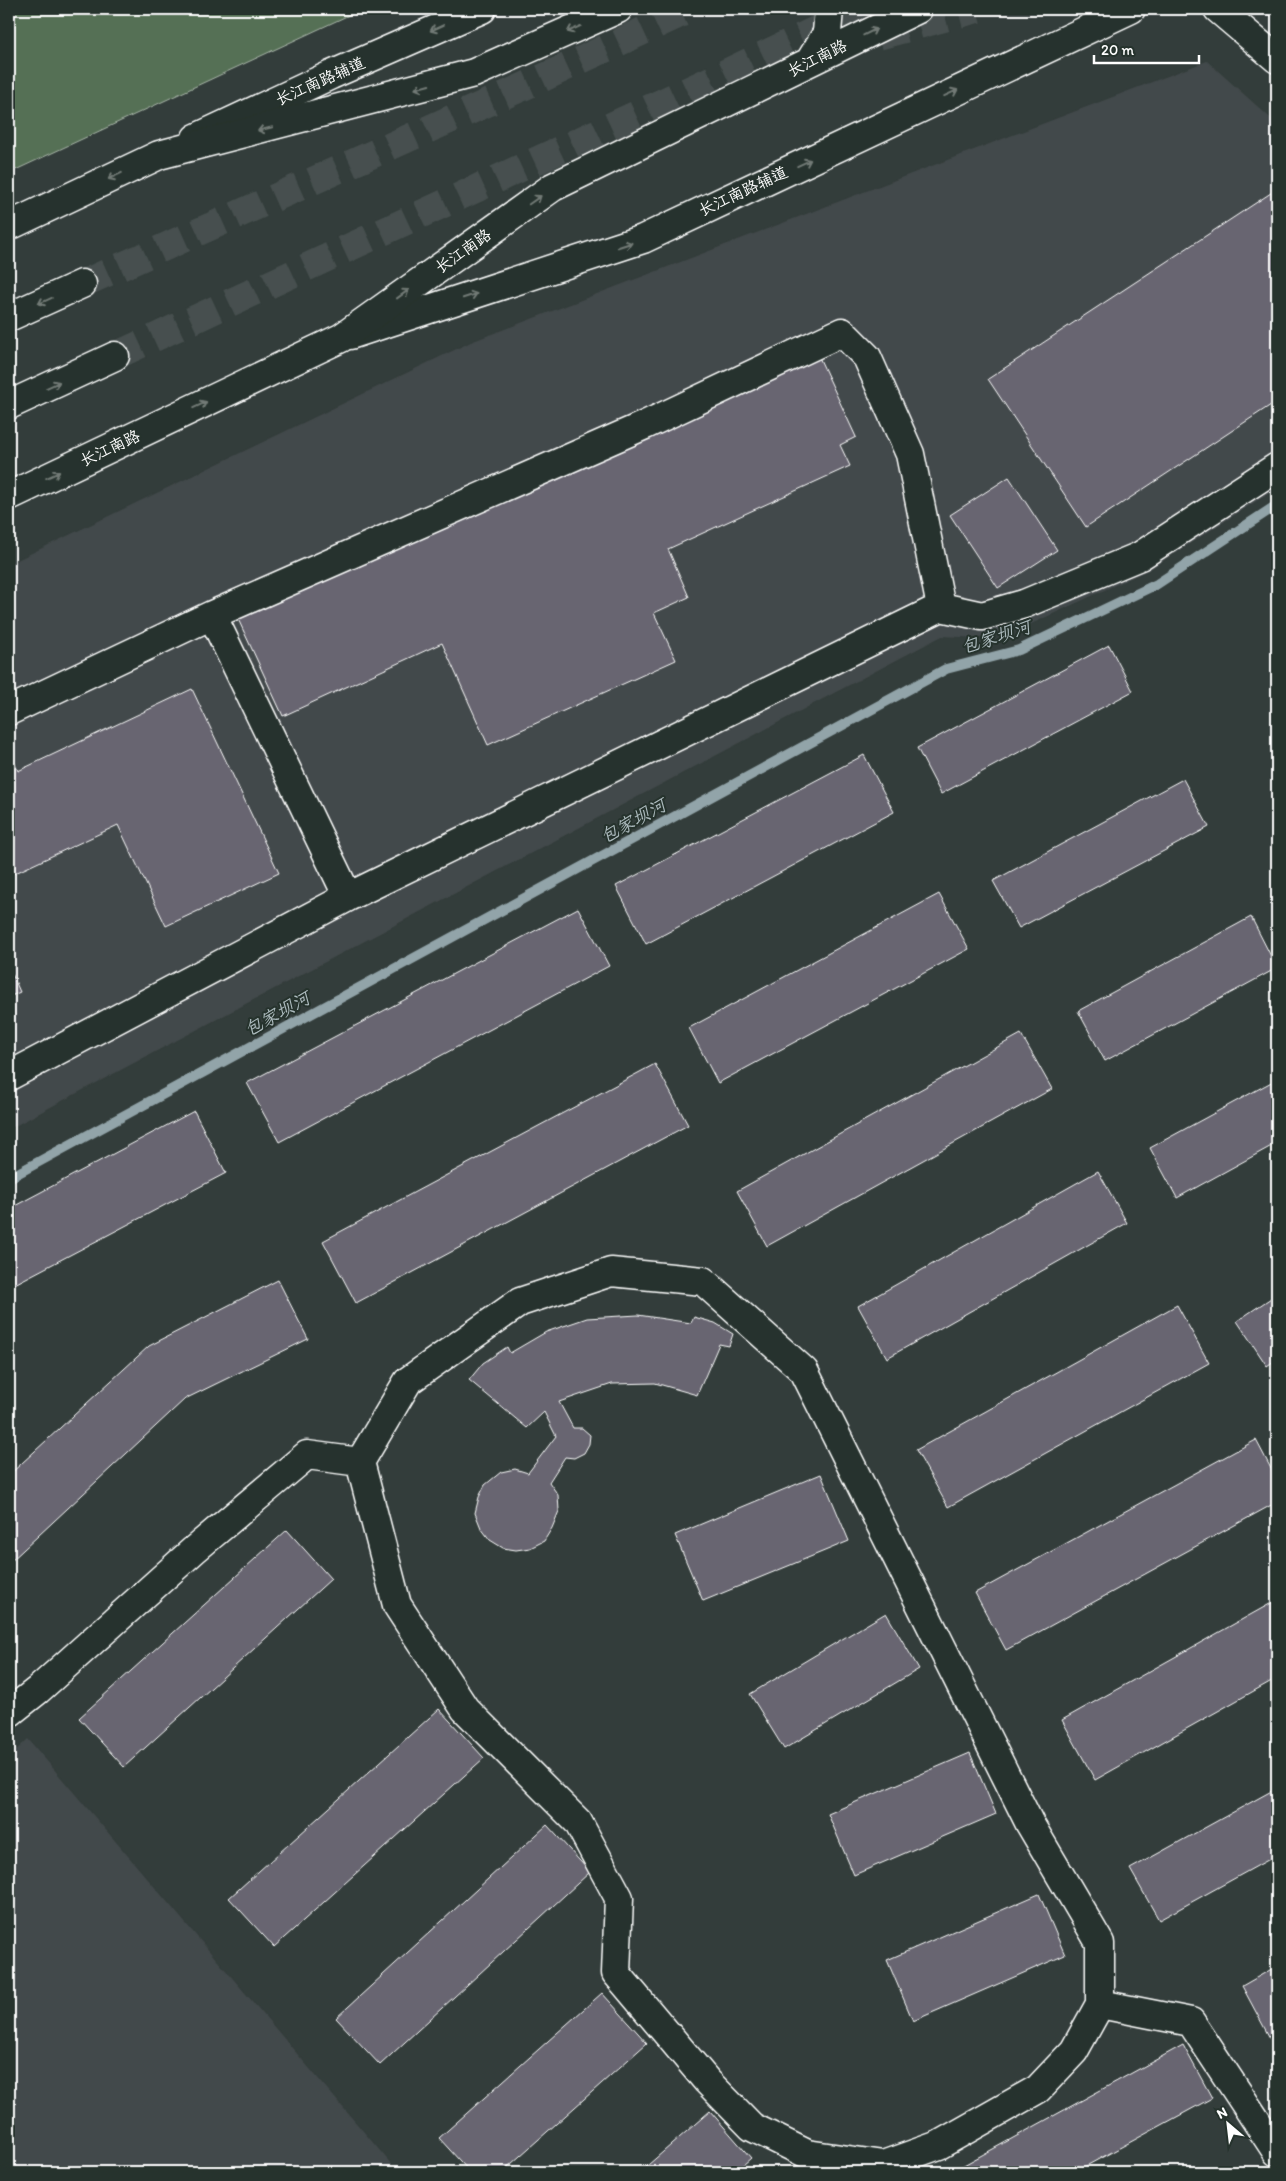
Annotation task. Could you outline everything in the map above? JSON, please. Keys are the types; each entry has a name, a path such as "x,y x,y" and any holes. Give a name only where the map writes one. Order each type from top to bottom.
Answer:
{"main road":[{"name":"长江南路辅道","path":"159,155 331,75 482,9"},
{"path":"9,226 159,155 474,73 618,9"},
{"path":"810,61 827,33 829,9"},
{"name":"长江南路","path":"9,496 341,338 553,187 918,9"},
{"name":"长江南路辅道","path":"341,338 643,239 1131,9"},
{"path":"1218,9 1277,59"},
{"path":"9,317 82,284"},
{"path":"9,710 212,615 645,425 842,332 867,357 910,454 941,607"},
{"path":"9,405 115,356"},
{"path":"9,1076 348,897 941,607 982,616 1024,604 1140,556 1277,467"},
{"path":"212,615 348,897"},
{"path":"611,1272 703,1281 804,1371 1030,1824 1100,1943 1100,2004 1074,2051 1038,2089 939,2145 883,2165 807,2154 752,2127 707,2081 616,1973 619,1898 578,1822 465,1709 397,1605 360,1462 408,1381 520,1302 611,1272"},
{"path":"9,1713 194,1550 307,1454 360,1462"},
{"path":"1100,2004 1191,2022 1277,2152"}],"shaded area":[{"path":"1207,61 1277,124 1277,488 1150,569 1018,630 979,638 942,636 9,1129 9,564 471,342"},
{"path":"28,1739 398,2172 9,2172 9,1757"}],"green space":[{"path":"9,9 362,9 9,173"}],"building":[{"path":"1277,189 1277,401 1086,527 988,379"},
{"path":"818,355 856,437 840,445 850,466 668,549 689,597 654,613 676,660 488,745 442,643 283,716 238,619"},
{"path":"1009,477 1057,550 998,588 950,515"},
{"path":"1109,645 1133,691 941,794 917,748"},
{"path":"192,689 279,873 166,926 118,825 9,876 9,750 18,771"},
{"path":"864,755 894,812 646,944 616,886"},
{"path":"1183,779 1209,827 1019,928 993,881"},
{"path":"939,894 969,949 718,1083 689,1028"},
{"path":"578,908 609,966 279,1142 247,1083"},
{"path":"1251,917 1277,968 1105,1061 1078,1011"},
{"path":"9,967 20,992 9,997"},
{"path":"1021,1034 1052,1089 767,1246 737,1191"},
{"path":"655,1064 688,1125 356,1303 323,1241"},
{"path":"1277,1079 1277,1143 1177,1198 1150,1148"},
{"path":"194,1111 226,1173 9,1287 9,1209"},
{"path":"1098,1171 1127,1223 887,1358 858,1306"},
{"path":"278,1280 308,1339 185,1399 9,1563 9,1475 149,1346"},
{"path":"1277,1294 1277,1359 1267,1366 1237,1321"},
{"path":"1177,1305 1209,1363 948,1507 916,1450"},
{"path":"638,1315 691,1323 694,1317 715,1323 733,1334 729,1346 719,1344 697,1395 655,1383 612,1384 559,1402 573,1428 582,1428 590,1435 589,1444 584,1453 574,1458 565,1457 549,1482 558,1495 559,1511 552,1528 544,1541 530,1548 516,1550 503,1548 490,1540 481,1528 475,1513 479,1497 485,1485 501,1472 515,1469 528,1473 556,1436 544,1412 527,1428 469,1380 483,1363 507,1347 510,1353 546,1332 587,1318"},
{"path":"1256,1440 1277,1480 1277,1502 1006,1650 975,1593"},
{"path":"821,1474 849,1541 703,1601 675,1535"},
{"path":"287,1530 331,1579 124,1767 79,1718"},
{"path":"1277,1600 1277,1678 1095,1780 1062,1720"},
{"path":"886,1613 919,1669 784,1749 750,1694"},
{"path":"439,1709 484,1758 274,1947 229,1898"},
{"path":"970,1753 996,1814 854,1875 828,1814"},
{"path":"1277,1788 1277,1855 1159,1920 1130,1869"},
{"path":"547,1825 590,1872 380,2065 336,2018"},
{"path":"1039,1894 1065,1955 913,2021 887,1960"},
{"path":"1277,1966 1277,2036 1271,2040 1242,1986"},
{"path":"602,1993 647,2043 502,2172 470,2172 439,2138"},
{"path":"1183,2045 1212,2098 1075,2172 951,2172"},
{"path":"710,2111 751,2158 735,2172 640,2172"}],"waterway":[{"name":"包家坝河","path":"9,1178 946,669 1019,650 1157,584 1277,505"}],"tunnel":[{"path":"82,284 534,82 690,9"},
{"path":"115,356 860,9"},
{"path":"878,36 977,9"}]}
